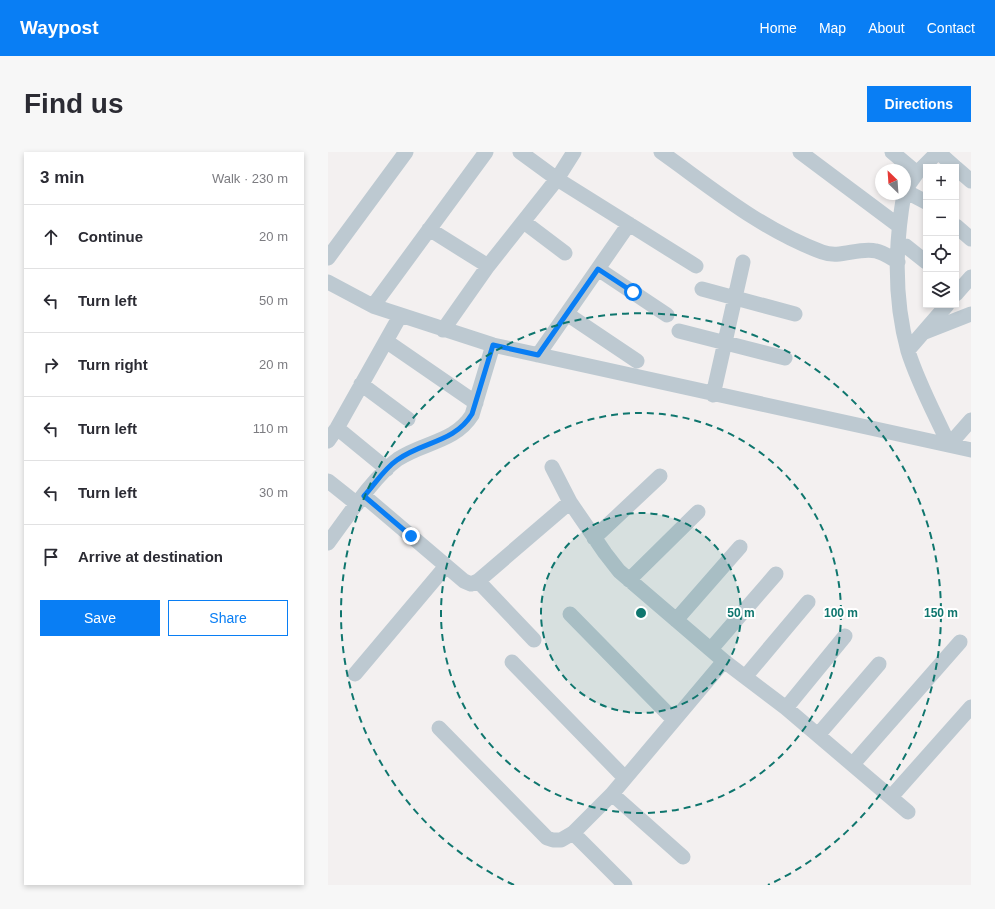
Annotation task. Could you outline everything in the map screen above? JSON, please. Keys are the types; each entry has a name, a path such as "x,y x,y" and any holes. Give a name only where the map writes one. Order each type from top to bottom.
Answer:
{"street":[{"path":"328,258 406,152"},
{"path":"372,306 486,152"},
{"path":"520,152 557,179 696,266"},
{"path":"443,330 488,266 557,179 574,152"},
{"path":"661,152 745,212 772,230 794,241 824,253 846,255 868,250 877,251 898,262"},
{"path":"800,152 899,226"},
{"path":"892,152 917,173"},
{"path":"911,182 917,173 938,152 952,164"},
{"path":"959,170 971,181"},
{"path":"911,194 923,200"},
{"path":"903,200 898,244 900,311 908,350 921,386 949,445"},
{"path":"524,222 565,253"},
{"path":"538,355 629,224"},
{"path":"429,229 488,266"},
{"path":"959,229 971,239"},
{"path":"898,244 906,246 923,260"},
{"path":"713,395 743,262"},
{"path":"598,269 667,315"},
{"path":"959,288 971,277"},
{"path":"328,282 372,306 493,345 713,395 971,450"},
{"path":"702,289 795,314"},
{"path":"908,350 944,308"},
{"path":"567,314 637,361"},
{"path":"922,333 971,314"},
{"path":"328,440 337,428 400,316"},
{"path":"679,331 785,358"},
{"path":"386,341 476,403"},
{"path":"328,543 360,500 387,469 398,459 410,452 461,430 472,414 493,345"},
{"path":"361,384 408,418"},
{"path":"949,445 971,420"},
{"path":"337,428 387,469"},
{"path":"552,467 570,502 594,538 611,562 629,580 710,649 786,708 908,812"},
{"path":"594,538 660,476"},
{"path":"328,481 360,500 464,581 471,584 478,581 570,502"},
{"path":"629,580 698,512"},
{"path":"676,620 740,547"},
{"path":"356,674 446,566"},
{"path":"710,649 776,574"},
{"path":"478,581 534,640"},
{"path":"745,676 808,602"},
{"path":"570,614 673,719"},
{"path":"786,708 845,636"},
{"path":"853,764 960,642"},
{"path":"439,728 547,838 561,840 573,833 612,794 624,777 724,660"},
{"path":"512,662 624,777"},
{"path":"818,735 879,664"},
{"path":"891,797 971,707"},
{"path":"612,794 683,857"},
{"path":"573,833 625,885"}],"route":[{"path":"411,536 364,496 387,469 398,459 410,452 452,435 461,430 467,423 472,414 493,345 538,355 598,269 633,292"}]}
